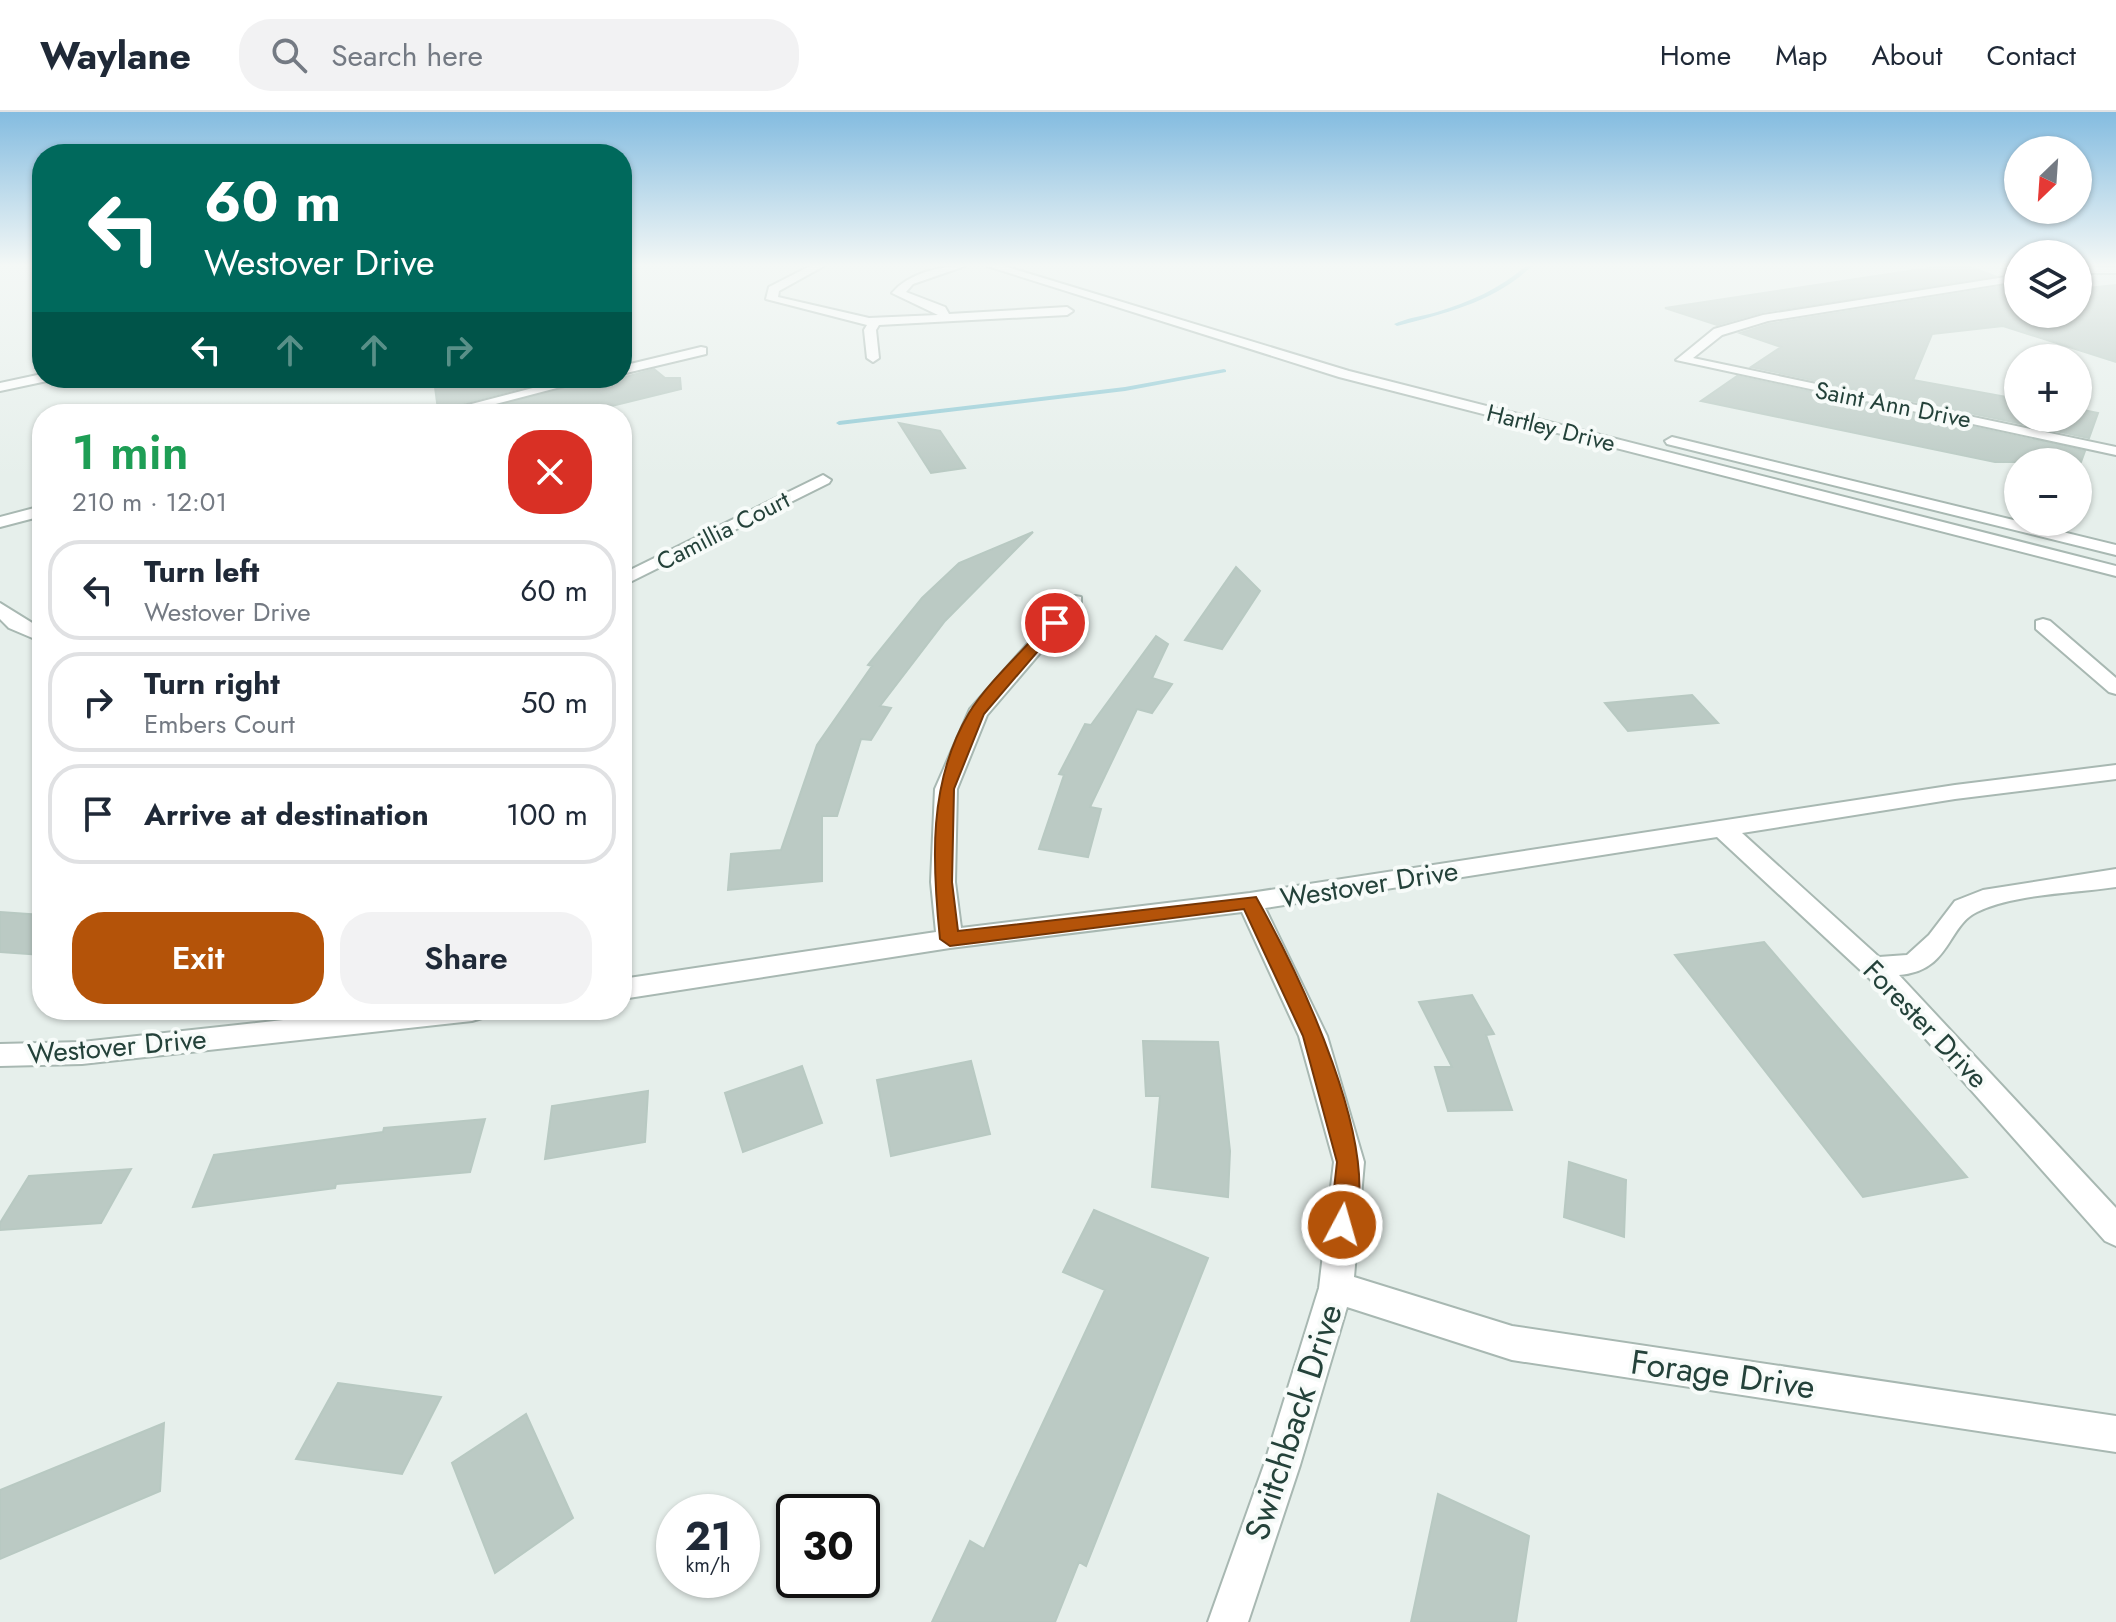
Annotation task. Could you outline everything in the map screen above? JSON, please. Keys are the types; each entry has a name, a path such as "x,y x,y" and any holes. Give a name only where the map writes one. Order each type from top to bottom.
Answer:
{"street":[{"path":"871,336 873,358"},
{"name":"Hartley Drive","path":"1222,336 1344,374 2116,571"},
{"name":"Hartley Drive","path":"1269,336 1393,374 2116,550"},
{"name":"Saint Ann Drive","path":"1712,336 1683,360 2116,451"},
{"path":"632,368 701,351"},
{"path":"0,387 32,380"},
{"path":"481,404 547,388"},
{"name":"Camillia Court","path":"632,576 823,480"},
{"path":"0,522 32,514"},
{"path":"950,939 943,882 946,789 977,713 1075,601"},
{"path":"0,609 16,624 32,631"},
{"path":"2043,625 2116,688"},
{"name":"Westover Drive","path":"632,987 950,939 1250,902 1955,792 2116,772"},
{"name":"Forester Drive","path":"1723,829 1872,967 2045,1149 2116,1231"},
{"path":"1872,967 1913,964 1938,942 1964,907 1992,896 2116,878"},
{"name":"Switchback Drive","path":"1228,1622 1282,1465 1336,1288 1349,1162 1313,1036 1250,902"},
{"name":"Westover Drive","path":"0,1055 82,1053 381,1020"},
{"name":"Forage Drive","path":"1336,1288 1512,1343 2116,1434"}],"building":[{"path":"1750,336 1931,336 1913,380 2004,396 2004,420 1751,367 1781,347"},
{"path":"2036,336 2116,336 2116,362 2092,354 2092,344 2060,344"},
{"path":"654,369 665,378 680,378 681,389 620,404 505,404 562,388 632,388 632,375"},
{"path":"1737,376 2071,448 2004,448 2004,462 1995,462 1701,401"},
{"path":"435,388 521,388 461,404 437,404"},
{"path":"2092,412 2098,413 2092,430"},
{"path":"899,423 940,431 965,468 931,473"},
{"path":"2060,432 2091,432 2089,438"},
{"path":"1033,532 945,621 880,706 891,708 871,740 861,739 837,816 822,816 822,881 728,890 731,854 781,850 817,745 872,666 868,665 922,598 959,563"},
{"path":"1236,567 1260,591 1222,649 1185,640"},
{"path":"1156,636 1168,644 1152,678 1172,684 1152,713 1137,709 1090,807 1101,809 1088,857 1039,849 1064,775 1059,774 1085,724 1091,725"},
{"path":"1692,695 1718,723 1628,731 1605,703"},
{"path":"0,912 32,914 32,954 0,952"},
{"path":"1764,942 1967,1177 1863,1197 1675,955"},
{"path":"1472,995 1494,1034 1486,1035 1512,1110 1448,1111 1435,1067 1452,1067 1419,1002"},
{"path":"1143,1041 1218,1042 1230,1151 1228,1197 1152,1187 1160,1096 1146,1096"},
{"path":"971,1061 990,1134 891,1156 877,1080"},
{"path":"802,1066 822,1123 743,1152 725,1093"},
{"path":"648,1091 645,1142 545,1159 552,1106"},
{"path":"485,1119 470,1172 336,1184 335,1188 193,1207 214,1155 383,1132 384,1128"},
{"path":"1569,1162 1626,1180 1624,1237 1564,1217"},
{"path":"131,1169 101,1223 0,1230 0,1223 29,1176"},
{"path":"1094,1210 1208,1258 1086,1566 1079,1562 1055,1622 932,1622 970,1541 984,1549 1105,1290 1063,1272"},
{"path":"338,1383 441,1397 402,1474 296,1459"},
{"path":"526,1414 573,1518 495,1573 452,1463"},
{"path":"164,1423 160,1491 0,1559 0,1490"},
{"path":"1438,1494 1529,1536 1516,1622 1411,1622"}],"waterway":[{"path":"839,423 1125,389 1224,371"}],"route":[{"path":"1055,623 977,713 946,789 943,882 950,939 1250,902 1313,1036 1349,1162 1342,1225"}]}
